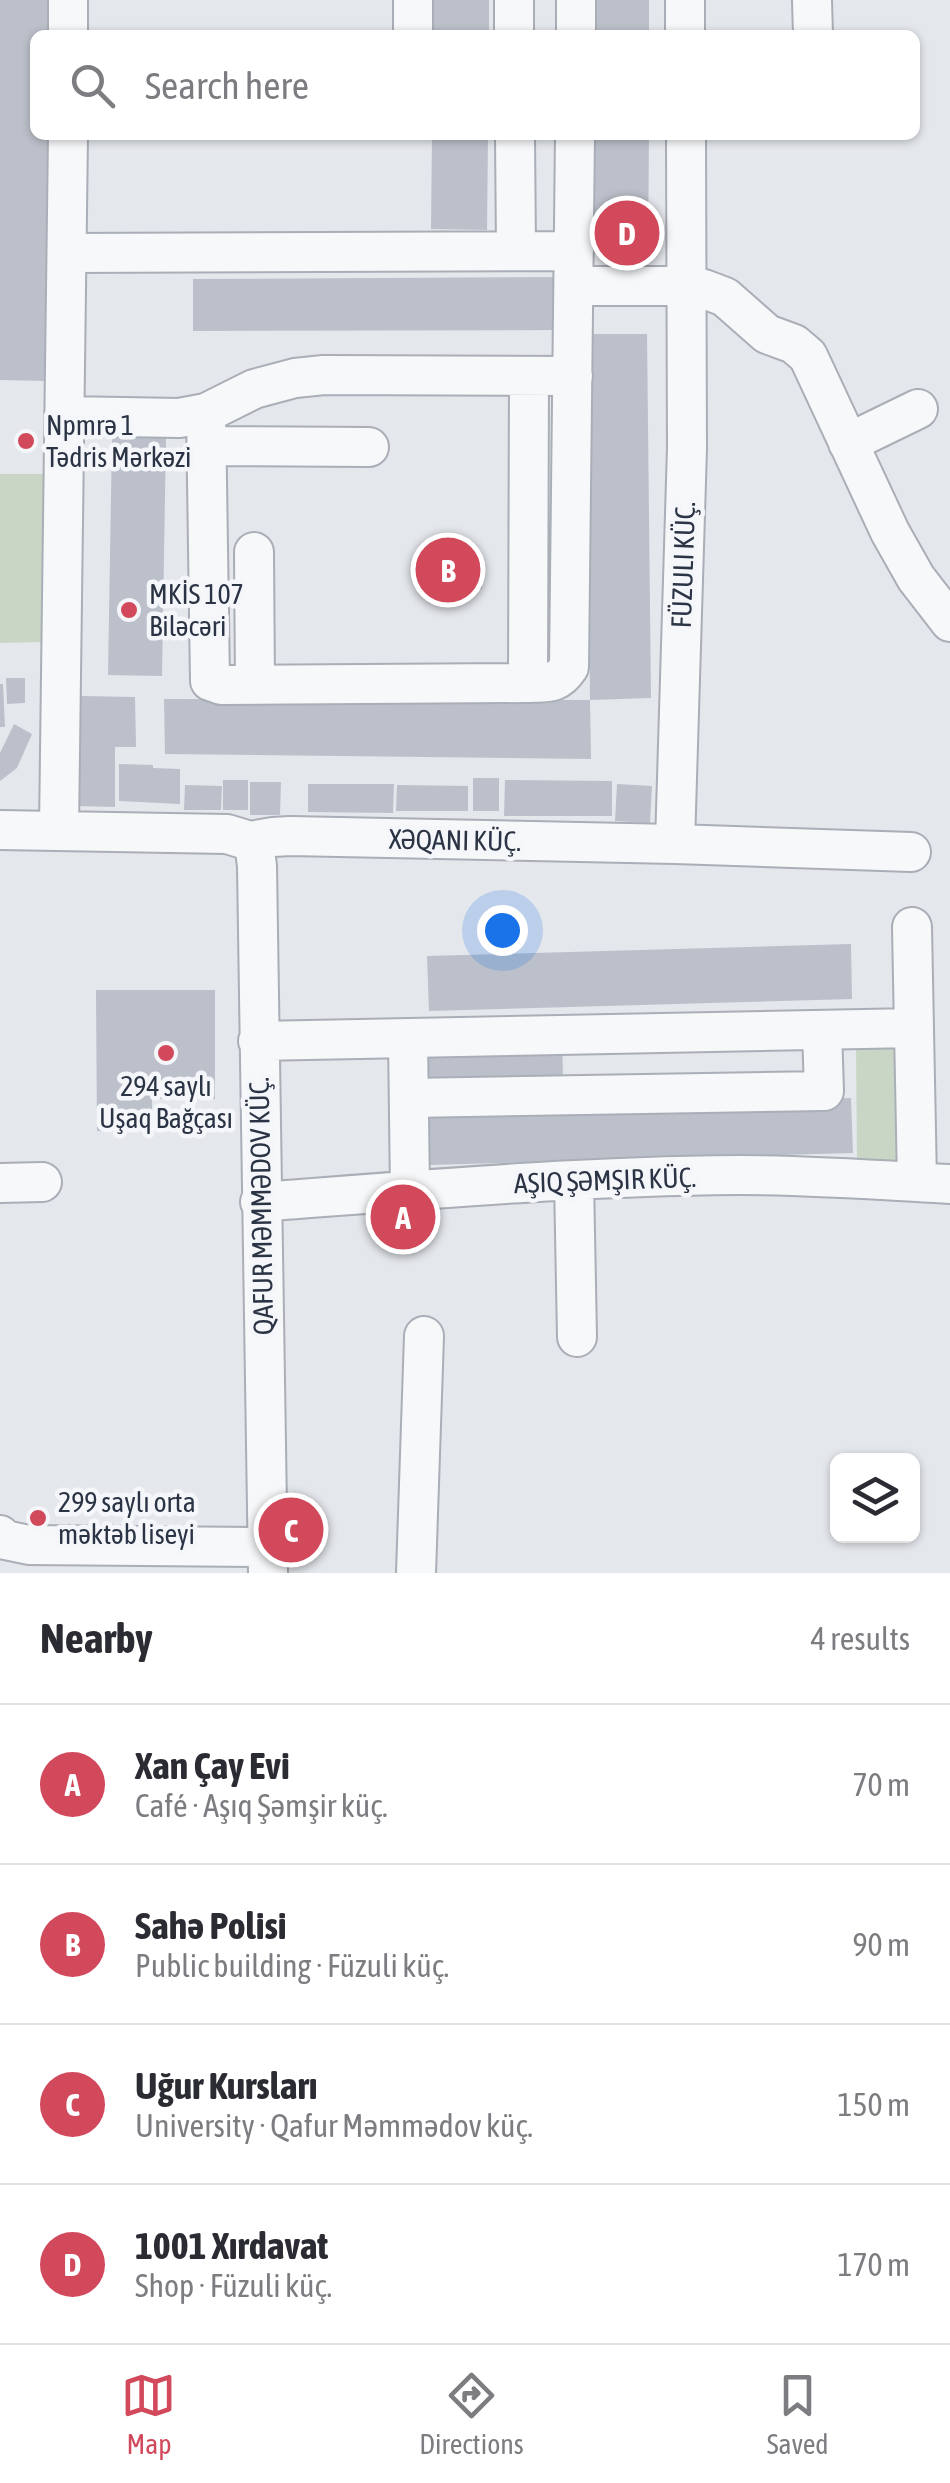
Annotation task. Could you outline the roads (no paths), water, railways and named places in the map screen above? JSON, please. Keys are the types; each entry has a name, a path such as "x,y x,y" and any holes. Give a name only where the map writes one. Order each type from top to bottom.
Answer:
{"street":[{"path":"68,0 68,30"},
{"path":"413,0 413,30"},
{"path":"514,0 514,30"},
{"path":"576,0 576,30"},
{"path":"686,0 686,30"},
{"path":"812,0 814,30"},
{"path":"59,830 68,140"},
{"path":"515,140 516,251"},
{"path":"206,429 210,681 221,685 528,683 562,678 570,666 575,140"},
{"name":"FÜZULI KÜÇ.","path":"676,844 686,448 686,140"},
{"path":"67,253 516,251 574,269 725,296 767,334 808,356 898,548 916,578 947,614"},
{"path":"528,683 529,376"},
{"path":"206,429 254,389 295,378 573,376"},
{"path":"848,443 918,410"},
{"path":"65,416 179,418 206,429 369,447"},
{"path":"254,552 256,685"},
{"name":"XƏQANI KÜÇ.","path":"0,830 228,834 250,841 290,836 911,852"},
{"name":"QAFUR MƏMMƏDOV KÜÇ.","path":"250,841 256,866 267,1560"},
{"path":"260,1202 574,1180 738,1175 933,1183 914,1028 912,927"},
{"path":"258,1042 914,1028"},
{"path":"409,1098 824,1090 822,1030"},
{"path":"408,1038 410,1190"},
{"path":"574,1180 577,1337"},
{"path":"0,1184 42,1182"},
{"path":"416,1573 424,1336"},
{"path":"0,1536 29,1545 267,1560"}],"place":[{"name":"1001 Xırdavat","path":"627,233"},
{"name":"Npmrə 1 Tədris Mərkəzi","path":"26,441"},
{"name":"Sahə Polisi","path":"448,570"},
{"name":"MKİS 107 Biləcəri","path":"129,610"},
{"name":"294 saylı Uşaq Bağçası","path":"166,1053"},
{"name":"Xan Çay Evi","path":"403,1217"},
{"name":"299 saylı orta məktəb liseyi","path":"38,1518"},
{"name":"Uğur Kursları","path":"291,1530"}]}
